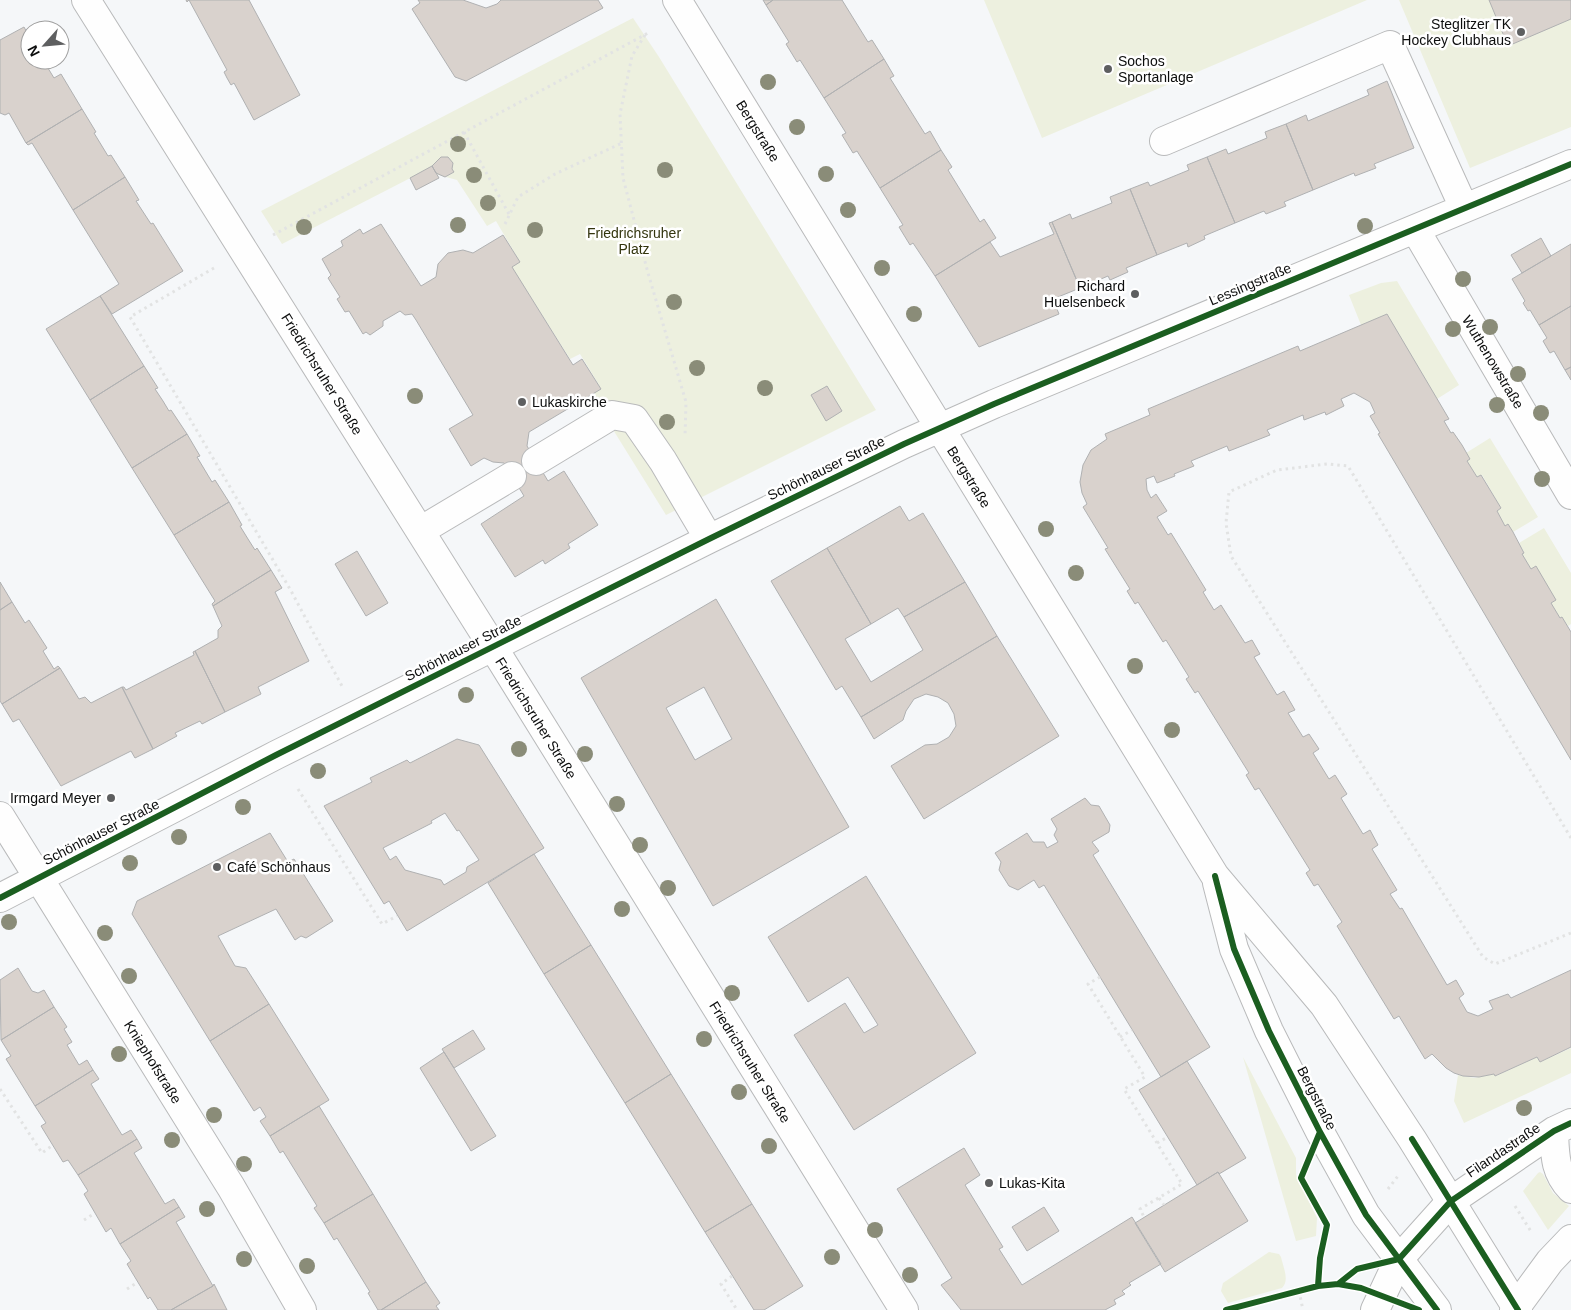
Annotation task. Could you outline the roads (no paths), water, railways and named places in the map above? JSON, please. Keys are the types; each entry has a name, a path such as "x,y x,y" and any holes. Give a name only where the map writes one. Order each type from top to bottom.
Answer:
{"street":[{"name":"Friedrichsruher Straße","path":"86,0 492,647 904,1310"},
{"name":"Bergstraße","path":"677,0 1215,876 1324,1005 1451,1201 1516,1309"},
{"path":"1164,141 1390,45 1464,208"},
{"name":"Lessingstraße","path":"940,428 1571,164"},
{"name":"Wuthenowstraße","path":"1415,229 1571,495"},
{"path":"536,461 612,415 634,419 663,461 709,539"},
{"name":"Schönhauser Straße","path":"0,898 276,755 492,647 709,539 940,428"},
{"path":"420,532 512,476"},
{"name":"Kniephofstraße","path":"0,816 231,1187 302,1310"},
{"name":"Bergstraße","path":"1215,876 1234,949 1269,1031 1366,1216 1437,1310"},
{"path":"1563,1127 1555,1160 1563,1180 1571,1189"},
{"name":"Filandastraße","path":"1376,1310 1399,1259 1451,1201 1563,1127"},
{"path":"1516,1309 1550,1262 1571,1239"}],"place":[{"name":"Steglitzer TK Hockey Clubhaus","path":"1521,32"},
{"name":"Sochos Sportanlage","path":"1108,69"},
{"name":"Richard Huelsenbeck","path":"1135,294"},
{"name":"Lukaskirche","path":"522,402"},
{"name":"Irmgard Meyer","path":"111,798"},
{"name":"Café Schönhaus","path":"217,867"},
{"name":"Lukas-Kita","path":"989,1183"}],"park label":[{"name":"Friedrichsruher Platz","path":"634,242"}]}
